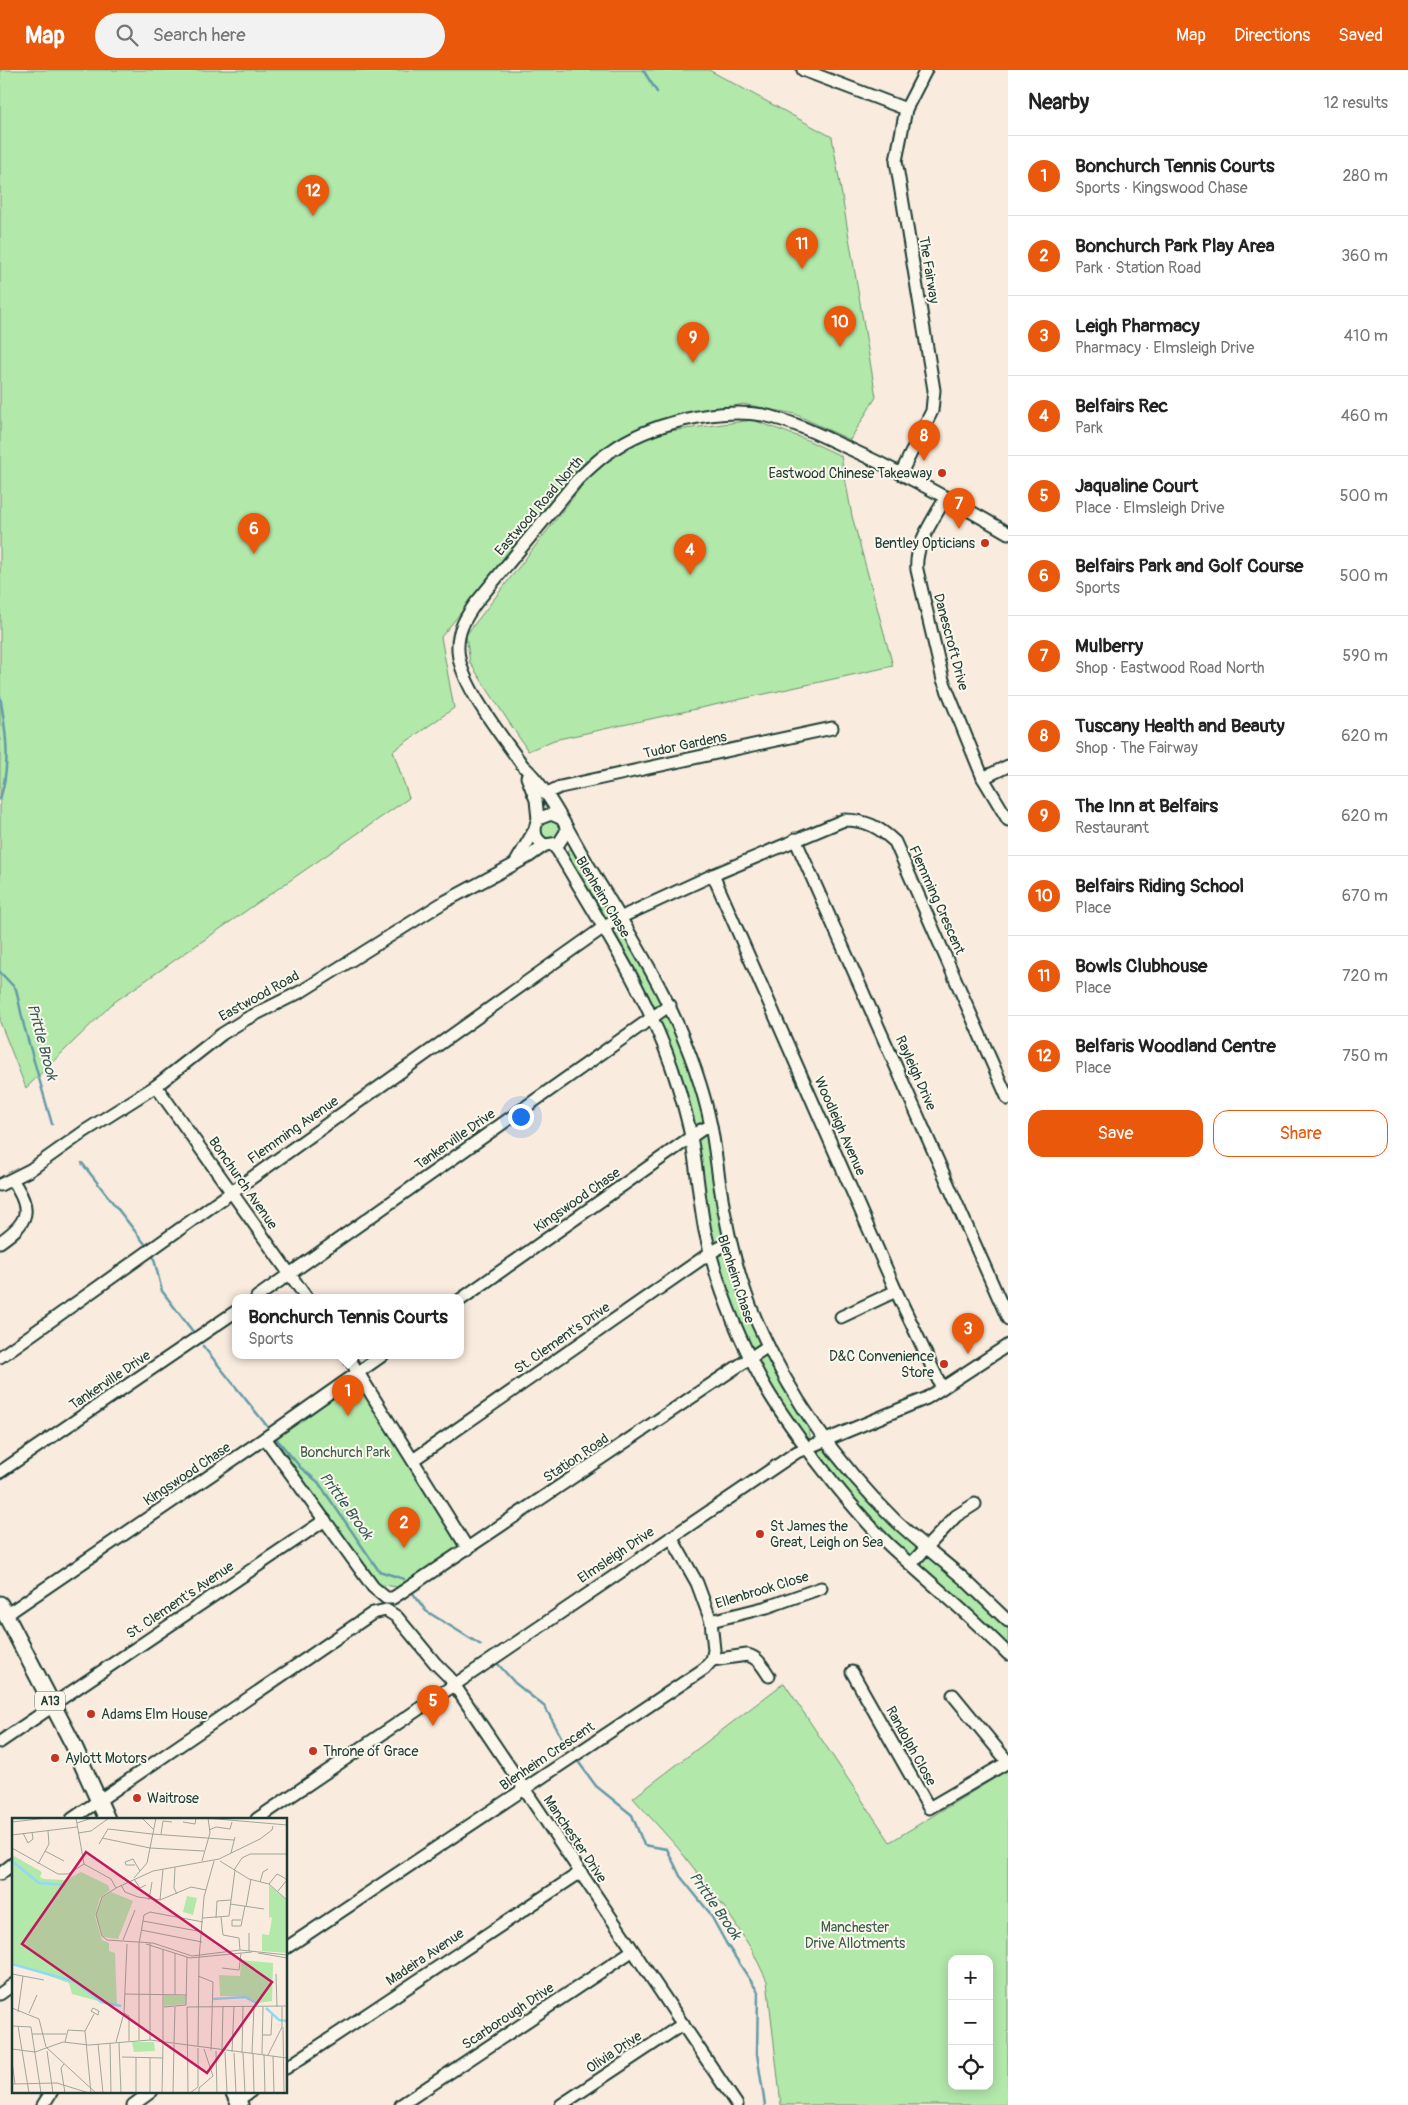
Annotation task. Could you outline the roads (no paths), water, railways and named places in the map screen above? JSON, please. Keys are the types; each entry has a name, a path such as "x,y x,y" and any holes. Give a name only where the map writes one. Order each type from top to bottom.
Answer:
{"main road":[{"name":"A13","path":"3,1613 53,1706 107,1818"}],"street":[{"path":"802,70 906,109"},
{"name":"The Fairway","path":"901,473 932,411 934,390 896,161 906,109 926,70"},
{"name":"Eastwood Road North","path":"524,766 488,716 463,673 458,647 462,624 576,480 612,450 632,439 670,424 697,418 730,414 762,415 793,423 901,473 1008,533"},
{"name":"Danescroft Drive","path":"946,498 918,550 915,560 916,570 943,680 983,778 1008,820"},
{"name":"Tudor Gardens","path":"545,794 560,787 832,728"},
{"path":"524,766 532,773 563,822 563,839 549,845 536,838 534,831"},
{"path":"516,862 534,831 538,819 533,789 524,766"},
{"path":"983,778 1008,766"},
{"path":"538,819 550,814 563,822"},
{"name":"Flemming Crescent","path":"604,927 713,875 844,820 859,820 873,824 895,842 1008,1099"},
{"name":"Blenheim Chase","path":"563,822 670,1006 692,1059 711,1126 730,1242 747,1297 768,1346 790,1387 824,1440 871,1495 926,1548 964,1579 1008,1621"},
{"name":"Rayleigh Drive","path":"795,839 1008,1319"},
{"name":"Blenheim Chase","path":"549,845 604,927 653,1017 672,1067 691,1137 710,1253 728,1308 751,1359 780,1411 806,1448 866,1521 982,1627 1008,1654"},
{"name":"Eastwood Road","path":"0,1185 30,1170 85,1131 156,1086 222,1034 246,1019 302,991 444,902 549,845"},
{"name":"Woodleigh Avenue","path":"713,875 896,1291 942,1388"},
{"name":"Flemming Avenue","path":"0,1357 604,927"},
{"name":"Tankerville Drive","path":"261,1294 670,1006"},
{"name":"Bonchurch Avenue","path":"156,1086 304,1294"},
{"name":"Kingswood Chase","path":"464,1297 700,1130 711,1126"},
{"path":"0,1242 18,1229 25,1215 26,1209 22,1195 12,1180"},
{"name":"St. Clement's Drive","path":"413,1460 710,1253 730,1242"},
{"path":"841,1317 896,1291"},
{"name":"Tankerville Drive","path":"0,1472 232,1315"},
{"name":"Elmsleigh Drive","path":"258,1818 797,1452 927,1398 1008,1345"},
{"name":"Station Road","path":"325,1520 379,1593 386,1598 393,1598 768,1346"},
{"path":"350,1359 468,1549"},
{"name":"Kingswood Chase","path":"3,1613 265,1438 377,1359"},
{"path":"265,1438 325,1520"},
{"path":"911,1564 956,1516 975,1504"},
{"name":"St. Clement's Avenue","path":"0,1742 325,1520"},
{"path":"670,1537 697,1583 711,1621 714,1650 712,1660 747,1655 753,1656 769,1676"},
{"name":"Ellenbrook Close","path":"711,1621 767,1606 821,1588"},
{"name":"Manchester Drive","path":"98,1799 373,1613 380,1610 392,1612 434,1663 442,1669 683,2024 732,2103"},
{"name":"Blenheim Crescent","path":"288,1947 704,1669 712,1660"},
{"name":"Randolph Close","path":"852,1672 929,1808 1008,1762"},
{"path":"953,1696 1008,1762"},
{"path":"73,1818 98,1799"},
{"path":"0,1874 12,1865"},
{"name":"Madeira Avenue","path":"288,2067 581,1872"},
{"name":"Scarborough Drive","path":"401,2105 632,1951"},
{"path":"0,1994 12,1985"},
{"name":"Olivia Drive","path":"561,2105 683,2024"},
{"path":"43,2105 51,2092"},
{"path":"133,2105 151,2092"},
{"path":"237,2099 249,2092"}],"waterway":[{"path":"643,70 657,92"},
{"name":"Prittle Brook","path":"0,696 6,735 5,773 0,799"},
{"name":"Prittle Brook","path":"0,972 16,989 24,1026 52,1124"},
{"name":"Prittle Brook","path":"82,1163 145,1244"},
{"name":"Prittle Brook","path":"153,1255 162,1291 194,1333"},
{"name":"Prittle Brook","path":"203,1346 267,1426"},
{"name":"Prittle Brook","path":"275,1437 301,1468 318,1482 379,1571 404,1579"},
{"name":"Prittle Brook","path":"412,1592 426,1611 481,1645"},
{"name":"Prittle Brook","path":"497,1663 515,1683 545,1707 565,1744"},
{"name":"Prittle Brook","path":"577,1760 596,1786 632,1815 644,1845 667,1849 680,1876 709,1912 726,1943 758,1992 757,2054 765,2105"}],"place":[{"name":"Belfaris Woodland Centre","path":"313,216"},
{"name":"Bowls Clubhouse","path":"802,269"},
{"name":"Belfairs Riding School","path":"840,347"},
{"name":"The Inn at Belfairs","path":"693,363"},
{"name":"Tuscany Health and Beauty","path":"924,461"},
{"name":"Eastwood Chinese Takeaway","path":"942,473"},
{"name":"Mulberry","path":"959,529"},
{"name":"Bentley Opticians","path":"985,543"},
{"name":"Belfairs Park and Golf Course","path":"254,554"},
{"name":"Belfairs Rec","path":"690,575"},
{"name":"Leigh Pharmacy","path":"968,1354"},
{"name":"D&C Convenience Store","path":"944,1364"},
{"name":"Bonchurch Tennis Courts","path":"348,1416"},
{"name":"St James the Great, Leigh on Sea","path":"760,1534"},
{"name":"Bonchurch Park Play Area","path":"404,1548"},
{"name":"Adams Elm House","path":"91,1714"},
{"name":"Jaqualine Court","path":"433,1726"},
{"name":"Throne of Grace","path":"313,1751"},
{"name":"Aylott Motors","path":"55,1758"},
{"name":"Waitrose","path":"137,1798"}],"park label":[{"name":"Bonchurch Park","path":"345,1452"},
{"name":"Manchester Drive Allotments","path":"855,1935"}]}
